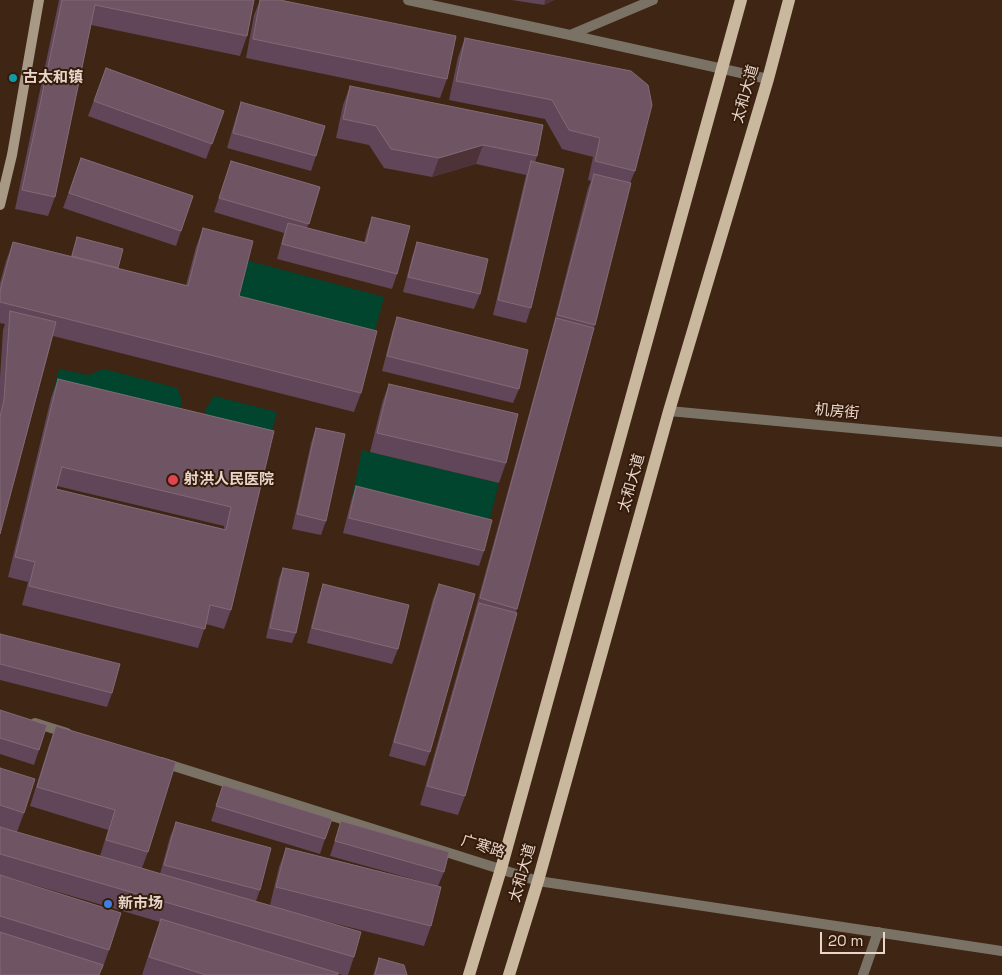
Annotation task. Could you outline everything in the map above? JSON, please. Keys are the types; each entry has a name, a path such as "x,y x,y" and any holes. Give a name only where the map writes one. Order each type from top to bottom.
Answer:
{"main road":[{"path":"0,205 12,155 39,0"},
{"name":"太和大道","path":"469,975 501,869 741,0"},
{"name":"太和大道","path":"509,975 538,881 669,411 768,78 789,0"}],"street":[{"path":"408,0 438,3 570,35 768,78"},
{"path":"570,35 653,0"},
{"name":"机房街","path":"669,411 1002,442"},
{"path":"27,720 81,737"},
{"name":"广寒路","path":"155,760 538,881 1002,951"},
{"path":"863,975 878,932"}],"green space":[{"path":"246,260 384,297 370,350 232,315"},
{"path":"59,369 88,375 104,369 177,388 182,401 175,428 51,398"},
{"path":"214,396 277,412 267,450 200,434 206,408"},
{"path":"362,450 499,483 486,534 351,501"}],"building":[{"path":"62,0 254,0 247,36 95,5 55,197 22,190"},
{"path":"260,0 280,0 456,36 447,79 253,39"},
{"path":"465,38 631,71 648,85 652,105 635,171 595,161 600,138 569,130 552,100 456,81"},
{"path":"106,68 224,111 212,144 94,101"},
{"path":"350,86 543,125 537,156 483,145 439,158 391,149 376,126 343,119"},
{"path":"241,102 325,126 316,156 233,133"},
{"path":"81,158 193,196 181,231 69,193"},
{"path":"231,161 320,187 309,224 219,198"},
{"path":"531,161 564,169 531,308 498,300"},
{"path":"594,174 631,183 595,325 557,315"},
{"path":"372,217 410,226 397,274 282,244 288,223 366,243"},
{"path":"203,228 253,241 239,296 377,331 361,393 0,302 0,291 13,242 188,286"},
{"path":"77,237 123,249 118,268 72,256"},
{"path":"417,242 488,259 480,294 408,277"},
{"path":"10,311 56,322 0,534 0,417 4,400"},
{"path":"397,317 528,350 519,389 387,356"},
{"path":"556,318 594,328 517,609 480,598"},
{"path":"58,379 274,431 231,610 210,605 205,629 29,586 35,562 15,557","holes":["62,467 231,507 226,530 56,489"]},
{"path":"389,384 518,414 506,463 377,433"},
{"path":"316,428 345,434 326,521 297,514"},
{"path":"356,486 492,520 484,551 349,518"},
{"path":"283,568 309,573 296,633 270,628"},
{"path":"323,584 409,605 398,649 312,628"},
{"path":"439,584 475,594 430,752 394,742"},
{"path":"479,603 517,613 465,796 427,786"},
{"path":"0,634 120,664 112,693 0,664"},
{"path":"0,710 47,725 39,750 0,738"},
{"path":"56,726 176,762 148,852 106,840 115,810 37,787"},
{"path":"0,768 35,779 24,813 0,805"},
{"path":"223,785 332,819 325,839 216,806"},
{"path":"341,821 449,852 444,872 335,841"},
{"path":"176,822 271,848 260,890 164,865"},
{"path":"0,827 361,932 354,957 0,854"},
{"path":"286,848 441,887 431,926 276,887"},
{"path":"0,875 121,913 109,950 0,916"},
{"path":"161,919 338,973 338,975 206,975 149,957"},
{"path":"0,932 103,965 99,975 0,975"},
{"path":"379,958 404,965 407,975 375,975"}],"place":[{"name":"古太和镇","path":"13,78"},
{"name":"射洪人民医院","path":"173,480"},
{"name":"新市场","path":"108,904"}]}
